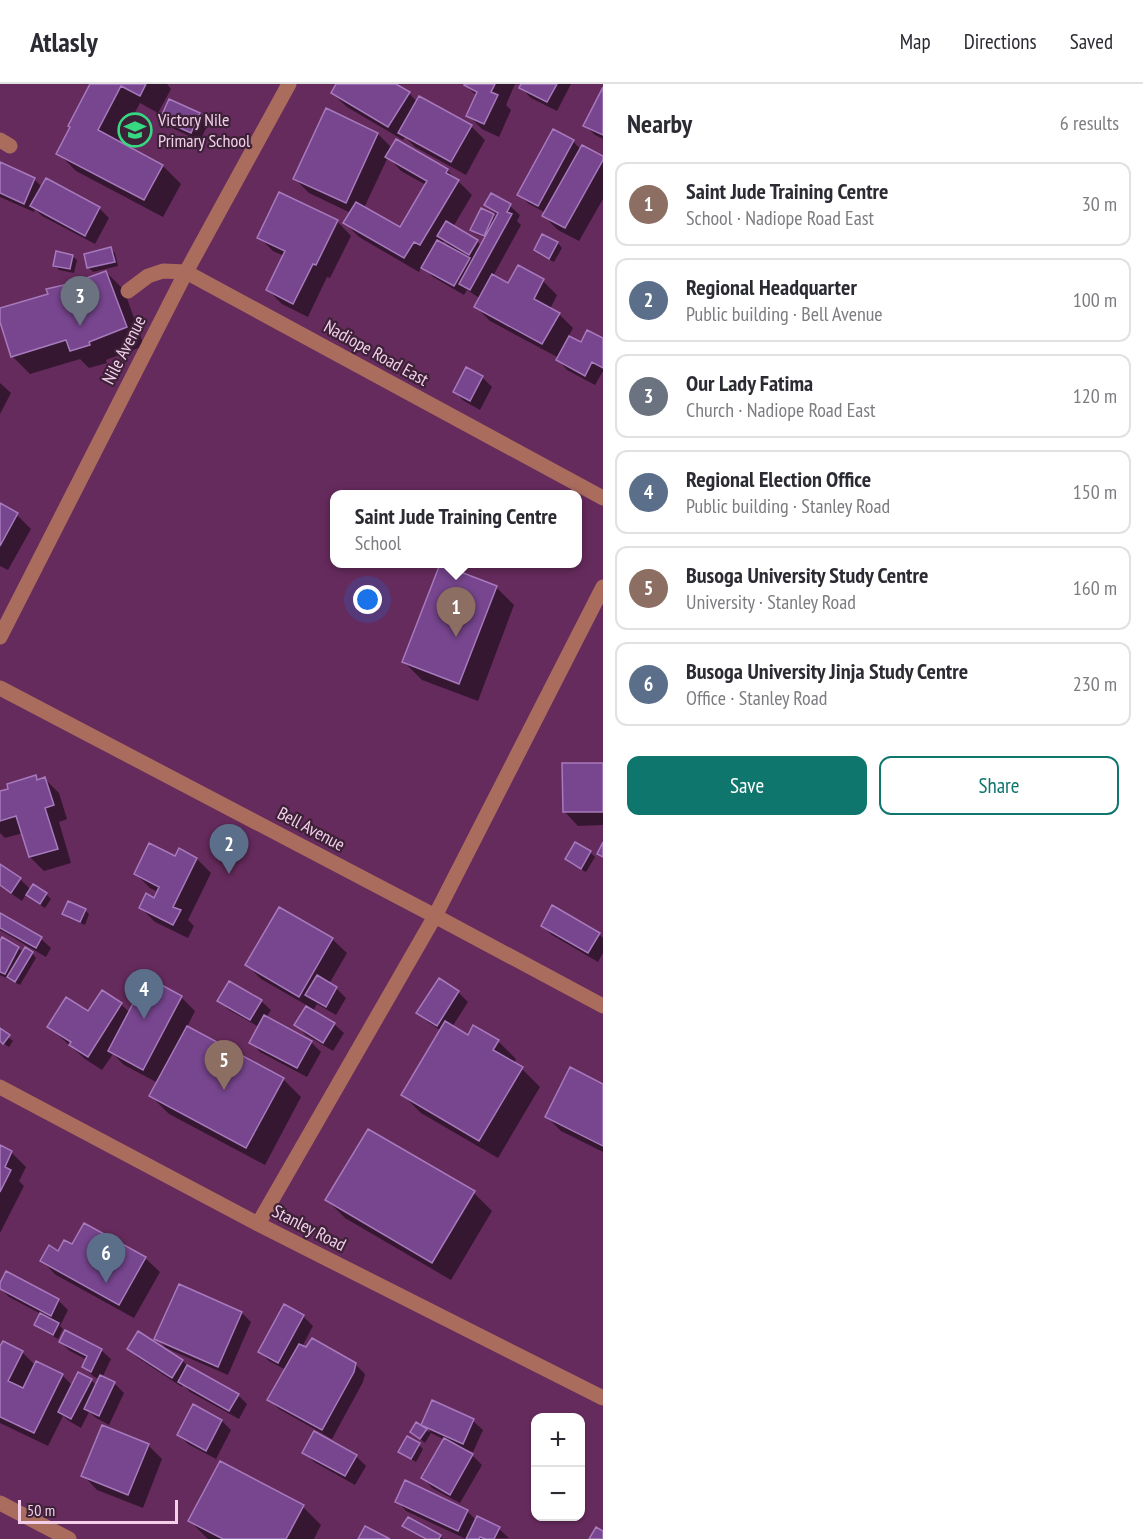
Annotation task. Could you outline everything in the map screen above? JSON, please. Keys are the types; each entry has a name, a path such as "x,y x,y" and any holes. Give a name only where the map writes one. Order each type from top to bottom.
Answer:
{"street":[{"name":"Nile Avenue","path":"0,637 186,272 289,84"},
{"path":"128,291 148,276 163,271 186,272"},
{"name":"Nadiope Road East","path":"186,272 603,498"},
{"path":"258,1224 435,916 603,587"},
{"name":"Bell Avenue","path":"0,688 603,1006"},
{"name":"Stanley Road","path":"0,1087 258,1224 603,1398"},
{"path":"0,1503 69,1539"}],"building":[{"path":"90,84 146,84 140,96 121,86 98,130 163,165 144,200 56,154"},
{"path":"336,84 396,84 410,92 388,127 331,93"},
{"path":"464,84 495,84 491,92 498,95 484,124 466,116 477,92"},
{"path":"521,84 557,84 547,102 519,88"},
{"path":"603,87 603,135 583,126"},
{"path":"419,96 472,125 451,162 398,133"},
{"path":"169,99 200,113 191,133 160,119"},
{"path":"326,108 378,133 346,203 293,179"},
{"path":"553,129 574,140 538,206 517,195"},
{"path":"396,139 448,169 446,173 459,180 420,245 414,242 404,258 343,223 356,202 400,227 427,181 385,157"},
{"path":"582,145 603,156 603,160 565,228 542,216"},
{"path":"0,162 35,178 24,204 0,193"},
{"path":"46,178 100,207 85,236 30,206"},
{"path":"279,192 338,220 316,265 313,264 293,304 266,290 285,251 257,238"},
{"path":"491,193 511,204 507,212 512,214 470,290 459,284 498,213 484,205"},
{"path":"481,208 494,214 484,236 470,230"},
{"path":"446,221 478,240 469,255 437,236"},
{"path":"542,234 558,242 549,259 534,250"},
{"path":"437,240 470,258 454,286 421,268"},
{"path":"111,247 115,262 87,268 84,254"},
{"path":"56,251 73,255 70,269 53,266"},
{"path":"518,265 544,279 534,299 560,313 542,344 474,307 492,274 508,283"},
{"path":"106,271 127,327 89,342 90,345 70,351 66,340 11,357 0,322 0,308 48,294 46,289 73,283"},
{"path":"587,330 603,338 603,368 592,362 585,376 556,360 569,336 581,342"},
{"path":"466,367 483,376 470,401 453,392"},
{"path":"0,503 18,513 0,546"},
{"path":"438,568 450,568 497,586 459,684 402,662"},
{"path":"562,763 603,763 603,812 563,812"},
{"path":"36,775 37,780 45,777 54,805 45,808 58,849 29,857 16,816 0,821 0,791 8,789 7,784"},
{"path":"575,842 591,851 581,869 565,859"},
{"path":"603,842 603,857 597,854"},
{"path":"149,843 175,856 179,848 197,858 173,907 181,910 173,925 139,908 146,893 154,898 159,887 134,874"},
{"path":"0,864 21,878 11,893 0,885"},
{"path":"33,884 47,893 40,904 26,895"},
{"path":"68,901 86,909 80,922 62,914"},
{"path":"552,905 600,933 588,953 541,926"},
{"path":"279,907 333,938 299,997 245,965"},
{"path":"0,913 42,937 36,948 0,928"},
{"path":"2,937 19,947 5,974 0,972"},
{"path":"25,947 33,952 15,982 7,977"},
{"path":"317,975 337,987 326,1007 305,995"},
{"path":"147,977 182,996 143,1070 108,1051"},
{"path":"439,978 459,991 437,1026 416,1013"},
{"path":"229,981 262,1000 250,1020 217,1001"},
{"path":"102,990 122,1003 88,1057 69,1045 71,1042 47,1027 66,997 88,1011"},
{"path":"306,1006 335,1023 323,1043 294,1025"},
{"path":"264,1015 312,1041 297,1068 249,1043"},
{"path":"445,1021 468,1035 473,1025 499,1040 493,1050 523,1067 479,1141 401,1095"},
{"path":"187,1026 284,1078 246,1148 149,1096"},
{"path":"0,1028 10,1035 3,1044 0,1041"},
{"path":"570,1067 603,1084 603,1146 545,1117"},
{"path":"368,1129 475,1191 432,1263 325,1200"},
{"path":"0,1145 12,1151 5,1167 11,1170 0,1192"},
{"path":"84,1223 146,1257 119,1305 40,1261 49,1245 58,1251 64,1240 72,1244"},
{"path":"6,1271 59,1299 51,1316 0,1289 0,1283"},
{"path":"179,1284 242,1312 218,1367 154,1339"},
{"path":"284,1304 304,1315 278,1363 258,1352"},
{"path":"40,1313 59,1323 53,1335 34,1325"},
{"path":"65,1330 102,1349 91,1372 82,1367 87,1356 59,1342"},
{"path":"138,1331 183,1360 172,1378 127,1349"},
{"path":"312,1338 356,1363 354,1372 322,1430 267,1400 299,1344 306,1347"},
{"path":"3,1341 23,1351 8,1381 23,1388 36,1361 63,1374 34,1433 0,1417 0,1346"},
{"path":"187,1365 239,1394 229,1411 178,1382"},
{"path":"78,1372 92,1379 71,1419 58,1412"},
{"path":"100,1375 115,1382 99,1416 84,1409"},
{"path":"432,1400 474,1419 463,1444 421,1425"},
{"path":"193,1404 222,1420 206,1451 177,1435"},
{"path":"416,1422 427,1429 420,1439 410,1432"},
{"path":"102,1425 149,1444 128,1495 81,1476"},
{"path":"314,1431 357,1455 345,1476 302,1453"},
{"path":"407,1436 420,1443 411,1459 398,1452"},
{"path":"444,1438 473,1454 450,1495 421,1478"},
{"path":"220,1461 304,1505 286,1539 223,1539 188,1521"},
{"path":"405,1480 468,1510 458,1531 395,1502"},
{"path":"477,1516 500,1527 494,1539 480,1537 479,1539 466,1539"},
{"path":"408,1517 441,1535 439,1539 426,1539 402,1526"},
{"path":"365,1526 390,1539 358,1539"},
{"path":"596,1527 603,1531 603,1539 589,1539"}],"place":[{"name":"Victory Nile Primary School","path":"135,130"},
{"name":"Our Lady Fatima","path":"80,326"},
{"name":"Saint Jude Training Centre","path":"456,637"},
{"name":"Regional Headquarter","path":"229,874"},
{"name":"Regional Election Office","path":"144,1019"},
{"name":"Busoga University Study Centre","path":"224,1090"},
{"name":"Busoga University Jinja Study Centre","path":"106,1283"}]}
